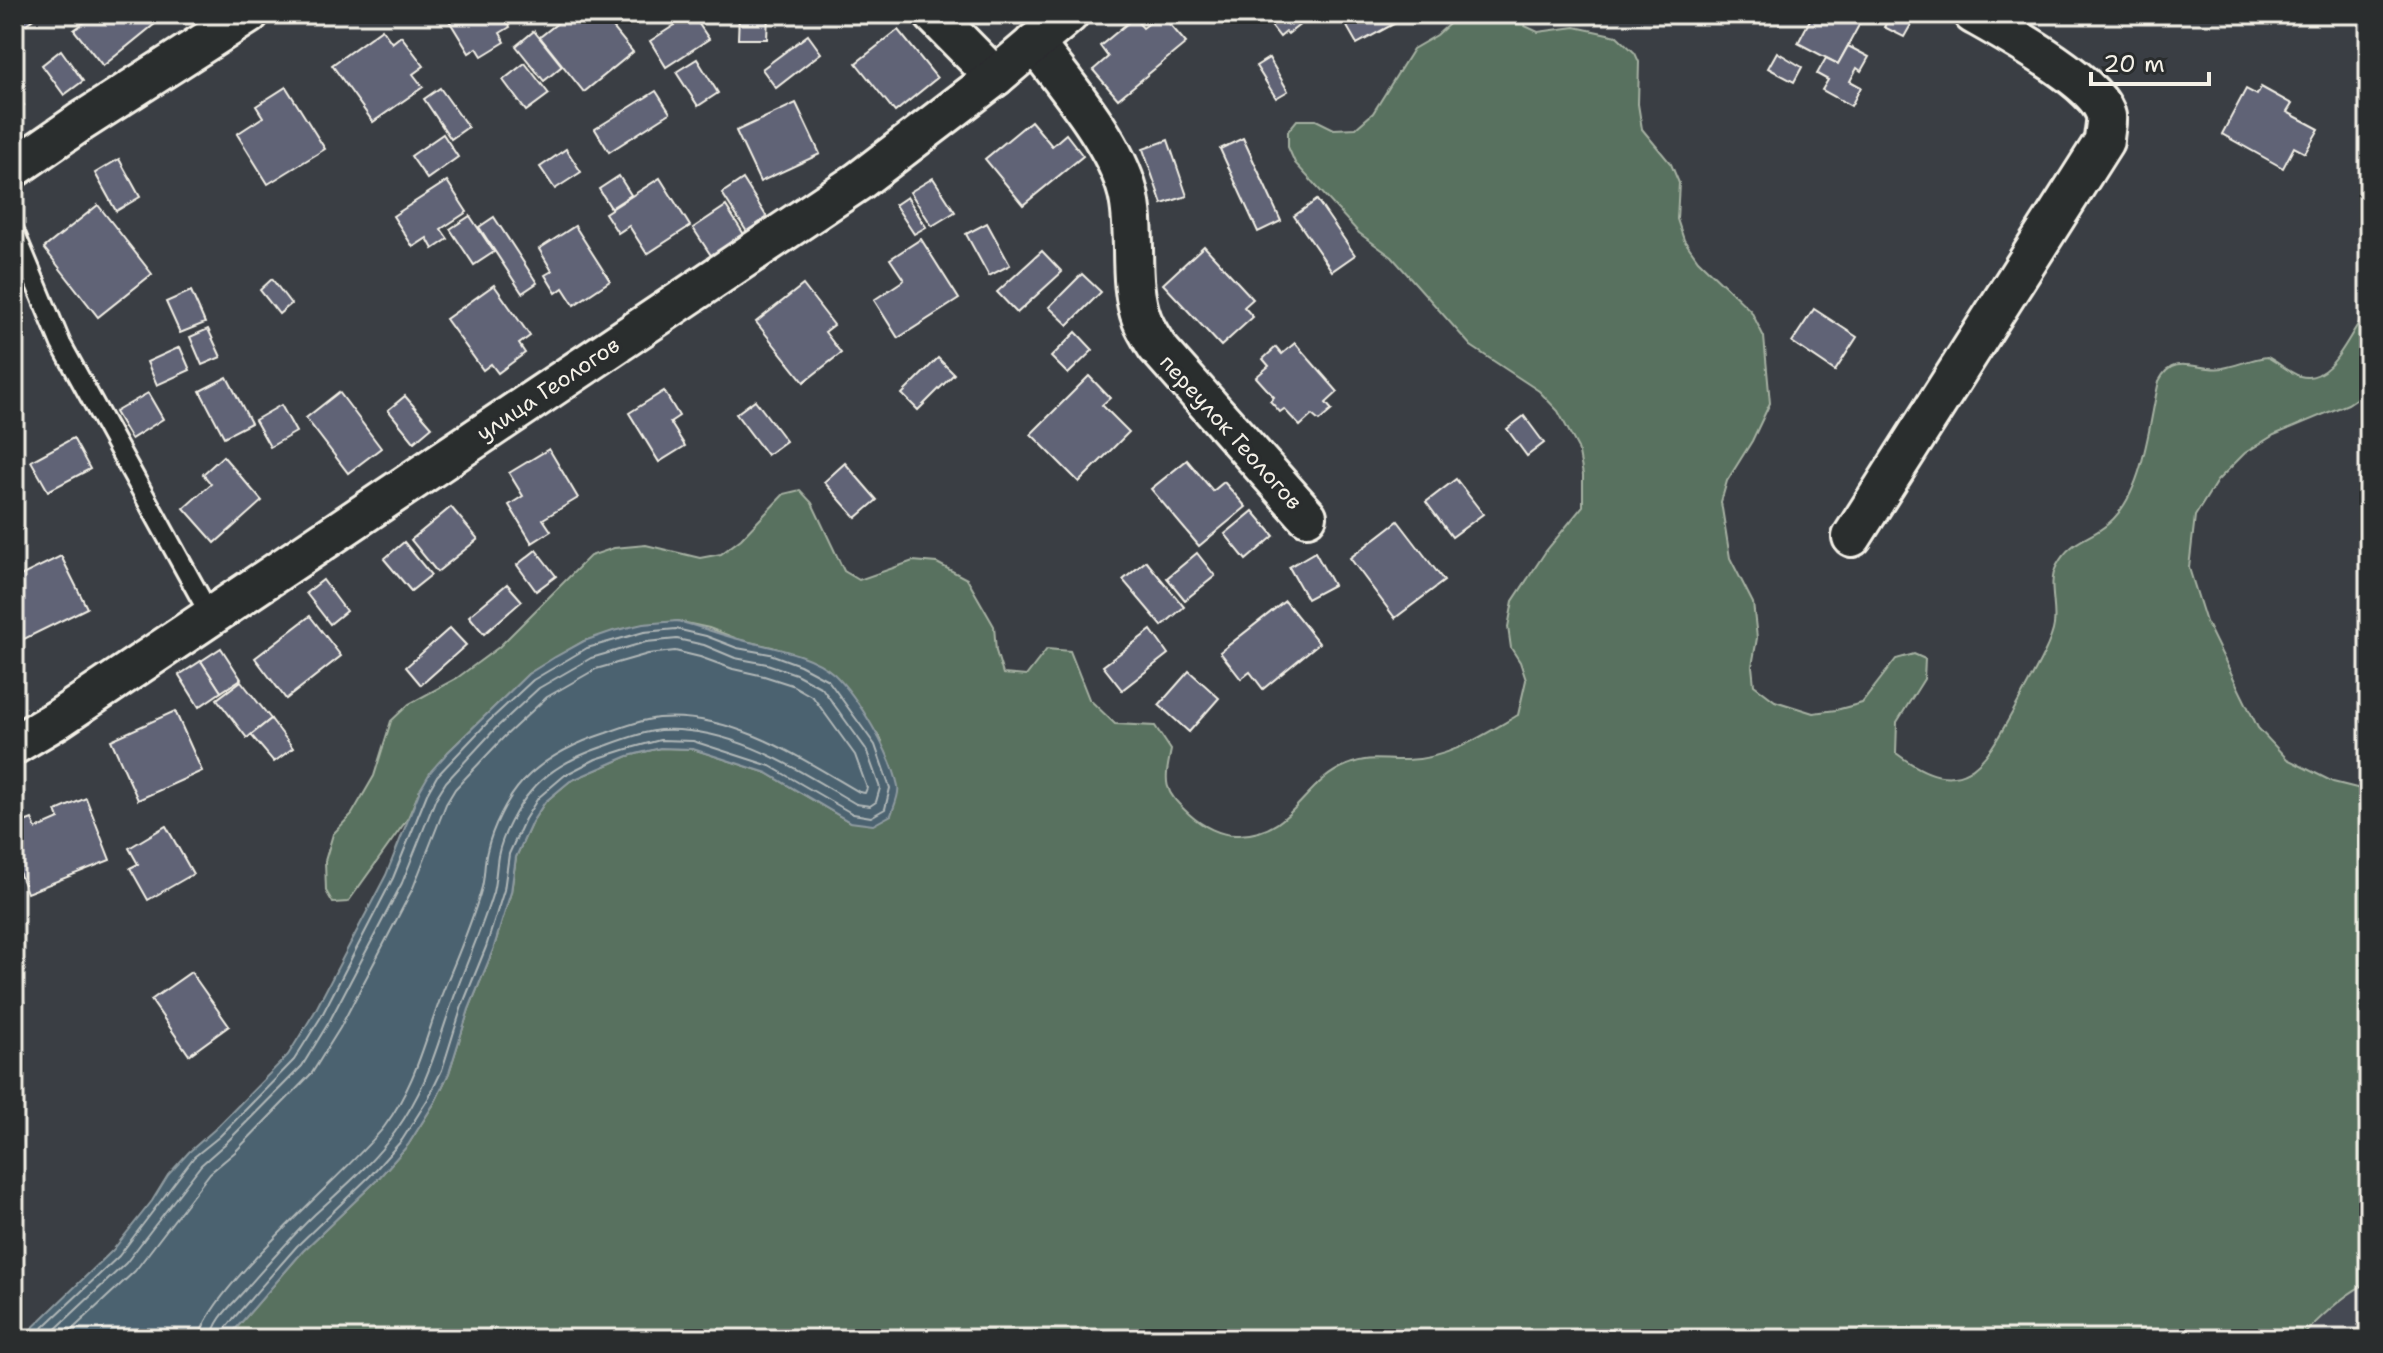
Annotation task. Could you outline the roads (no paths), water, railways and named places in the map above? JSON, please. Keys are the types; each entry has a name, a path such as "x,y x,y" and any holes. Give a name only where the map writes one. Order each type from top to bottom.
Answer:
{"street":[{"path":"14,168 249,14"},
{"path":"933,14 995,77"},
{"name":"улица Геологов","path":"14,745 58,719 859,181 995,77 1069,14"},
{"path":"1852,537 2104,141 2106,115 2094,96 2066,70 1973,14"},
{"name":"переулок Геологов","path":"1034,43 1079,102 1119,170 1128,194 1136,289 1142,319 1157,347 1307,516"}],"lane":[{"path":"14,231 61,344 210,615"}],"water":[{"path":"677,621 802,656 834,674 863,711 888,758 898,789 891,815 873,825 850,822 767,773 693,749 660,748 628,756 570,781 545,802 516,857 511,892 493,950 469,1009 449,1073 435,1102 408,1145 376,1181 303,1251 227,1339 21,1339 113,1250 152,1201 168,1175 288,1055 314,1013 386,875 420,790 431,771 448,752 528,674 555,657 584,641 613,631"}]}
